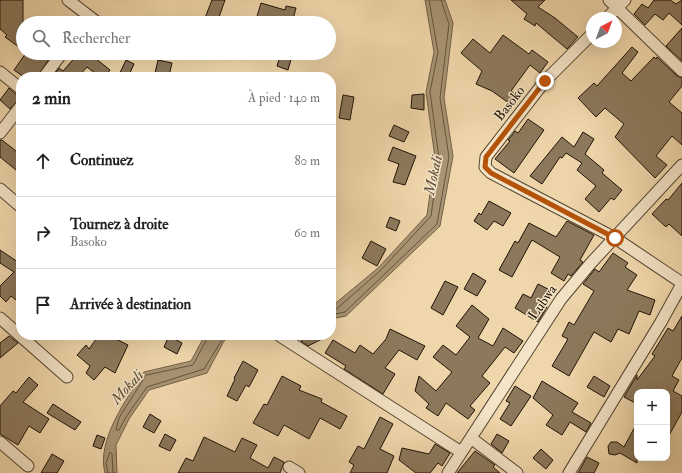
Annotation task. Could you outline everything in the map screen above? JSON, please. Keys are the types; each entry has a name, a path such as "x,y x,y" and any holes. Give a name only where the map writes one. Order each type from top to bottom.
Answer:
{"street":[{"path":"68,0 86,16"},
{"path":"611,12 617,3 682,71"},
{"name":"Basoko","path":"586,40 545,81 486,157 485,167 491,173 615,238"},
{"path":"48,72 57,60"},
{"path":"0,72 16,85"},
{"path":"0,132 16,112"},
{"name":"Lubwa","path":"448,473 561,299 682,165"},
{"path":"0,189 16,203"},
{"path":"569,473 661,322 682,284 615,238"},
{"path":"0,318 16,332"},
{"path":"25,340 67,377"},
{"path":"286,340 461,452"},
{"path":"471,438 517,473"},
{"path":"0,442 28,466"},
{"path":"289,466 299,473"}],"water":[{"name":"Mokali","path":"425,0 445,0 453,23 444,98 453,156 440,226 346,316 336,318 336,303 378,268 427,215 435,158 426,92 434,52"},
{"path":"202,340 225,340 207,373 149,390 129,419 116,445 117,473 105,473 103,461 109,434 129,394 144,372 191,361"}],"building":[{"path":"0,0 23,0 23,16 16,16 16,45 5,37 7,35 0,29"},
{"path":"212,0 225,0 219,16 206,16"},
{"path":"511,0 545,0 538,7 555,18 578,37 567,49 536,23 535,26 524,19 527,14"},
{"path":"654,0 670,0 676,4 682,0 682,25 669,13 663,20 655,14 645,25 634,14 642,4 648,8"},
{"path":"261,3 285,10 286,6 296,8 294,16 257,16"},
{"path":"682,28 682,61 666,46"},
{"path":"503,35 529,54 532,50 548,62 540,73 530,65 511,91 520,97 513,106 492,91 476,84 482,71 461,53 473,39 490,53"},
{"path":"632,47 638,52 622,73 631,81 654,57 656,59 657,57 677,76 682,78 682,86 669,102 682,113 682,145 672,136 656,156 667,165 655,178 615,137 624,124 605,108 596,117 578,98 594,83 597,86"},
{"path":"21,60 48,60 40,72 17,72 14,70"},
{"path":"73,60 98,60 110,70 109,72 94,72 87,67 82,72 56,72 59,68 63,71"},
{"path":"126,60 134,64 130,72 120,72"},
{"path":"158,60 172,63 170,72 155,72"},
{"path":"279,60 291,60 288,70 277,66"},
{"path":"9,88 16,94 16,102 10,109 0,100"},
{"path":"424,94 424,110 411,108 412,95"},
{"path":"343,95 354,97 350,120 339,118"},
{"path":"528,119 544,130 514,173 495,159 510,141 508,140 515,131 518,133"},
{"path":"394,125 409,132 404,142 389,136"},
{"path":"583,132 594,139 585,154 604,170 602,173 622,190 614,200 611,198 599,212 585,199 596,186 577,170 582,163 566,153 562,158 560,157 542,184 530,176 562,137 574,147"},
{"path":"0,140 2,140 16,151 16,170 0,157"},
{"path":"393,147 416,156 405,185 393,182 399,164 388,160"},
{"path":"682,183 682,236 669,224 666,227 652,214 666,199 668,200"},
{"path":"489,201 511,213 503,226 494,221 487,230 474,221 479,213 481,215"},
{"path":"390,217 400,221 396,231 386,227"},
{"path":"567,221 594,235 580,260 583,262 571,276 568,274 564,281 551,273 560,257 532,240 512,277 499,270 515,241 518,243 529,223 556,237"},
{"path":"371,241 386,249 377,266 362,258"},
{"path":"0,250 16,261 16,300 11,296 6,302 0,296 0,286 14,272 0,263"},
{"path":"613,253 628,263 625,267 637,275 627,290 655,300 650,315 639,311 629,334 618,329 611,342 594,332 569,376 552,366 568,339 562,336 569,322 574,325 594,291 583,284 595,269 599,272"},
{"path":"473,273 486,281 477,296 464,289"},
{"path":"445,281 458,287 443,315 431,308"},
{"path":"538,284 548,289 540,304 547,307 538,322 515,308 523,294 531,298"},
{"path":"472,305 489,319 478,338 493,346 503,328 523,341 514,353 505,347 482,376 490,383 470,406 475,410 468,419 446,403 438,416 426,408 429,404 415,391 419,376 436,391 452,372 433,357 443,345 456,355 470,337 456,326"},
{"path":"682,316 682,358 672,376 679,380 673,391 682,396 682,412 670,434 670,389 634,389 634,402 624,397 637,375 637,380 655,356 652,354 668,328 673,331"},
{"path":"390,329 425,346 417,360 399,350 385,368 395,374 383,394 344,369 346,366 325,353 333,340 355,353 360,345 373,354 386,339"},
{"path":"9,336 18,343 0,358 0,343"},
{"path":"95,340 118,340 128,345 115,373 105,367 94,380 86,373 90,366 77,355 86,345 89,349"},
{"path":"167,340 176,340 182,343 177,354 164,347"},
{"path":"301,340 320,340 308,346"},
{"path":"243,361 258,370 249,387 246,385 237,401 227,396"},
{"path":"282,376 301,386 299,390 322,399 321,402 347,416 340,429 320,418 309,439 284,425 278,436 253,423 264,404 267,405"},
{"path":"594,376 610,386 604,397 587,387"},
{"path":"29,377 38,385 23,402 49,419 40,433 29,426 18,445 0,434 0,406 13,391 16,393"},
{"path":"542,381 578,403 572,412 591,423 586,432 570,422 562,435 546,425 553,415 533,398"},
{"path":"515,386 531,396 511,426 500,419 510,403 506,401"},
{"path":"53,404 81,422 75,430 47,413"},
{"path":"150,414 161,421 154,433 143,427"},
{"path":"380,417 393,424 380,449 394,456 387,473 350,473 354,465 349,462 358,446 364,449"},
{"path":"634,429 634,461 637,461 637,463 620,453 615,455 609,454 608,446 611,442 617,442 624,447"},
{"path":"165,434 176,440 170,451 159,446"},
{"path":"497,434 509,441 502,453 491,444"},
{"path":"97,435 105,438 101,449 93,446"},
{"path":"204,437 235,452 242,438 257,445 250,458 268,468 274,457 284,462 280,473 178,473 186,458 193,461"},
{"path":"435,444 450,453 442,466 438,463 430,473 416,473 399,460 402,448 429,454"},
{"path":"541,449 553,460 546,469 533,458"},
{"path":"475,451 495,465 493,467 500,473 457,473"},
{"path":"52,454 64,461 57,473 41,473"},
{"path":"587,457 599,463 594,473 578,473"}],"route":[{"path":"545,81 486,157 484,163 485,167 491,173 615,238"}]}
